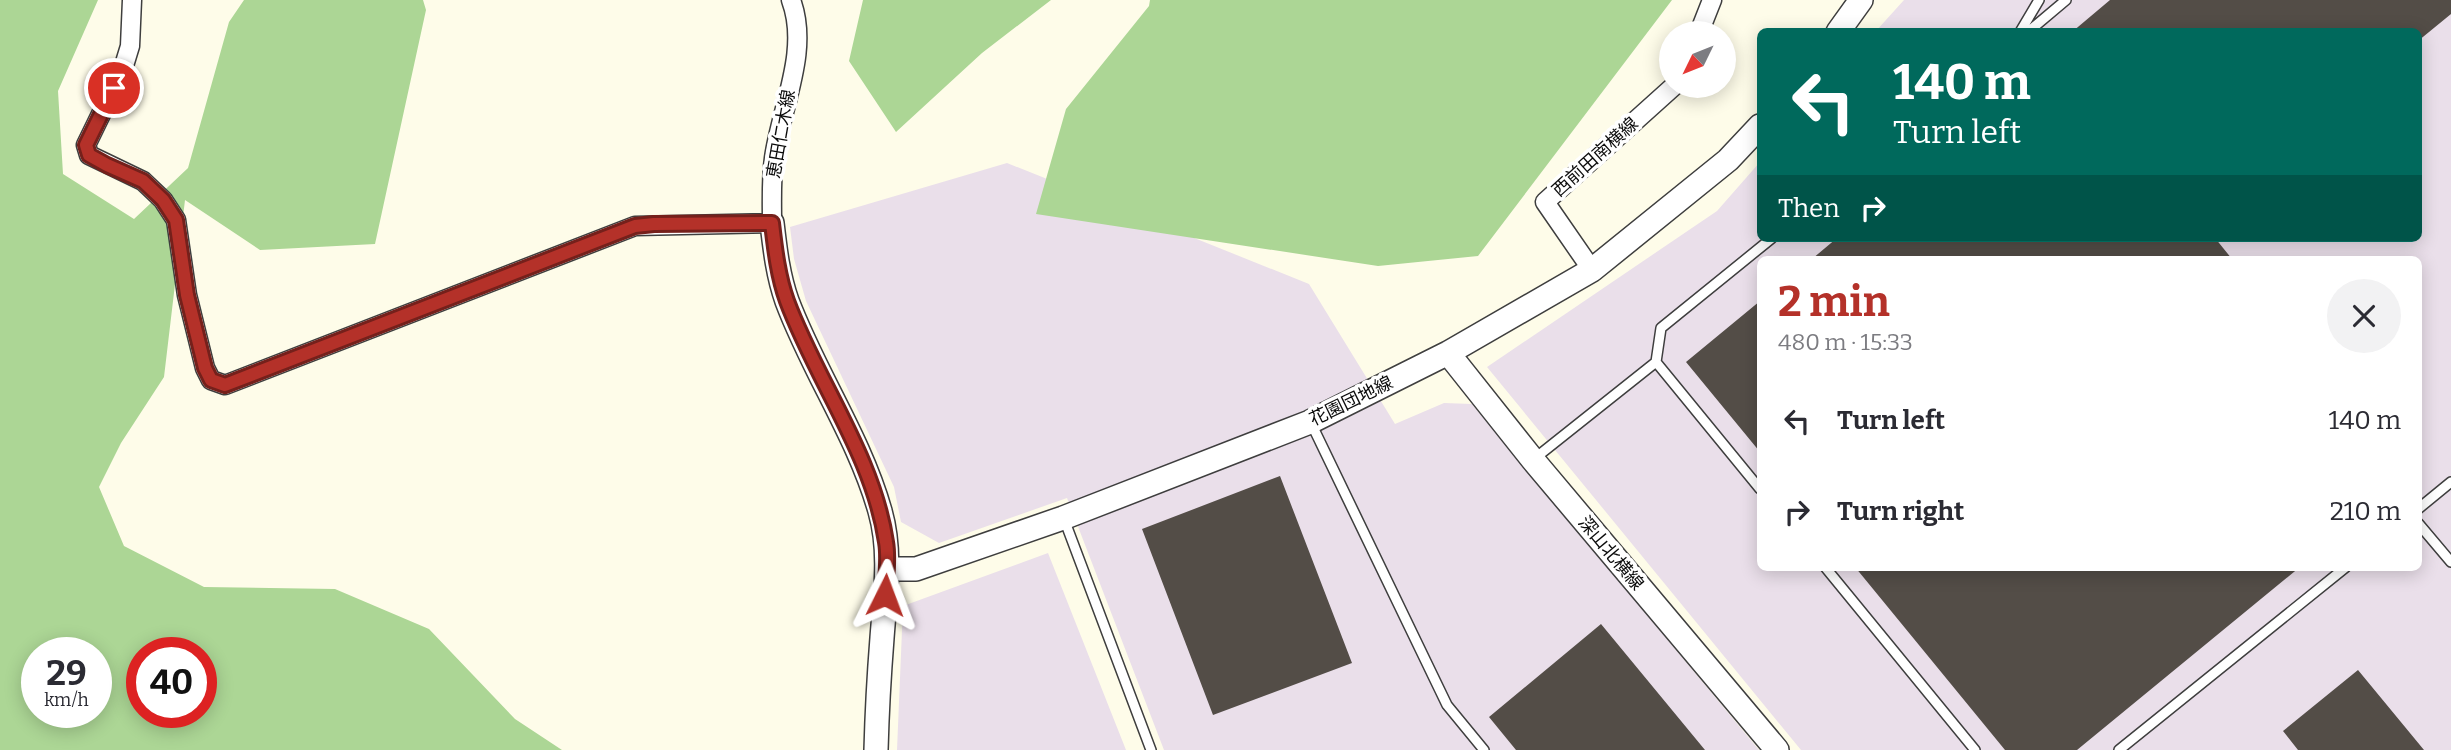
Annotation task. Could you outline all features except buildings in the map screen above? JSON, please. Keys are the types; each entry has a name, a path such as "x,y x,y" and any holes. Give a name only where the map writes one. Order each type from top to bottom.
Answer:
{"street":[{"path":"132,0 131,46 86,145 89,155 143,181 163,200 176,220 187,295 205,368 211,380 217,384 225,385 635,226 772,223"},
{"name":"恵田仁木線","path":"791,0 798,37 774,160 774,246 787,300 860,454 873,490 886,544 887,569 877,698 876,750"},
{"path":"1704,21 1712,0"},
{"path":"1841,28 1861,0"},
{"name":"西前田南横線","path":"1592,270 1545,202 1661,98"},
{"name":"花園団地線","path":"887,569 916,569 1063,518 1310,422 1448,354 1592,270 1728,160 1757,129"},
{"name":"深山北横線","path":"1448,354 1533,460 1777,750"}],"lane":[{"path":"2022,28 2039,0"},
{"path":"2033,28 2066,0"},
{"path":"1533,460 1656,362 1661,328 1767,242"},
{"path":"1656,362 1757,485"},
{"path":"1310,422 1447,705 1484,750"},
{"path":"2422,506 2451,482"},
{"path":"1063,518 1151,750"},
{"path":"2422,528 2451,562"},
{"path":"1828,571 1975,750"},
{"path":"2119,750 2341,571"}],"shaded area":[{"path":"1904,0 2451,0 2451,750 1801,750 1487,367 1717,211 1757,165 1757,242 2422,242 2422,28 1879,28"},
{"path":"1007,163 1309,284 1395,424 1444,403 1472,404 1759,750 1164,750 1067,498 939,543 901,522 894,487 806,301 794,259 790,227"},
{"path":"1048,553 1126,750 897,750 903,606"}],"green space":[{"path":"0,0 98,0 58,91 63,174 134,219 188,168 229,22 244,0 423,0 426,10 375,244 260,250 185,200 164,377 121,443 99,487 124,546 204,587 335,589 429,629 515,719 562,750 0,750"},
{"path":"863,0 1051,0 982,53 896,132 849,61"},
{"path":"1150,0 1672,0 1478,256 1378,266 1036,214 1066,109 1149,6"}],"route":[{"path":"114,88 86,145 89,155 143,181 163,200 176,220 187,295 205,368 211,380 217,384 225,385 635,226 772,223 779,272 787,300 803,339 860,454 881,513 886,544 885,595"}]}
